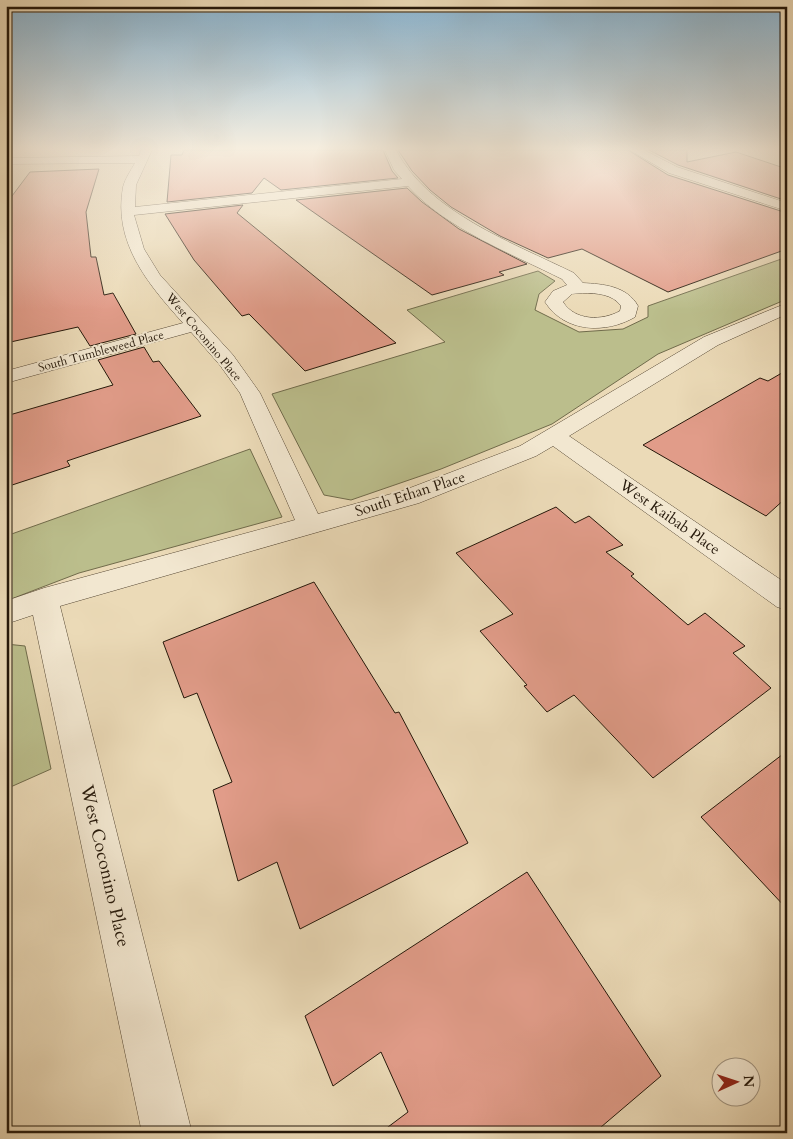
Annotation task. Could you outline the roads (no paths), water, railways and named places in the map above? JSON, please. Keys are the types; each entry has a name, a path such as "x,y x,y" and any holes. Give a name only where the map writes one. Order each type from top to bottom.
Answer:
{"street":[{"name":"West Coconino Place","path":"126,203 129,230 136,249 148,270 224,357 247,388 310,525"},
{"path":"126,212 209,203"},
{"path":"435,203 449,214 568,276 578,288"},
{"name":"South Ethan Place","path":"6,614 44,599 410,497 528,451 711,341 787,308"},
{"name":"South Tumbleweed Place","path":"6,377 195,325"},
{"name":"West Kaibab Place","path":"552,435 787,599"},
{"name":"West Coconino Place","path":"44,599 168,1133"}]}
